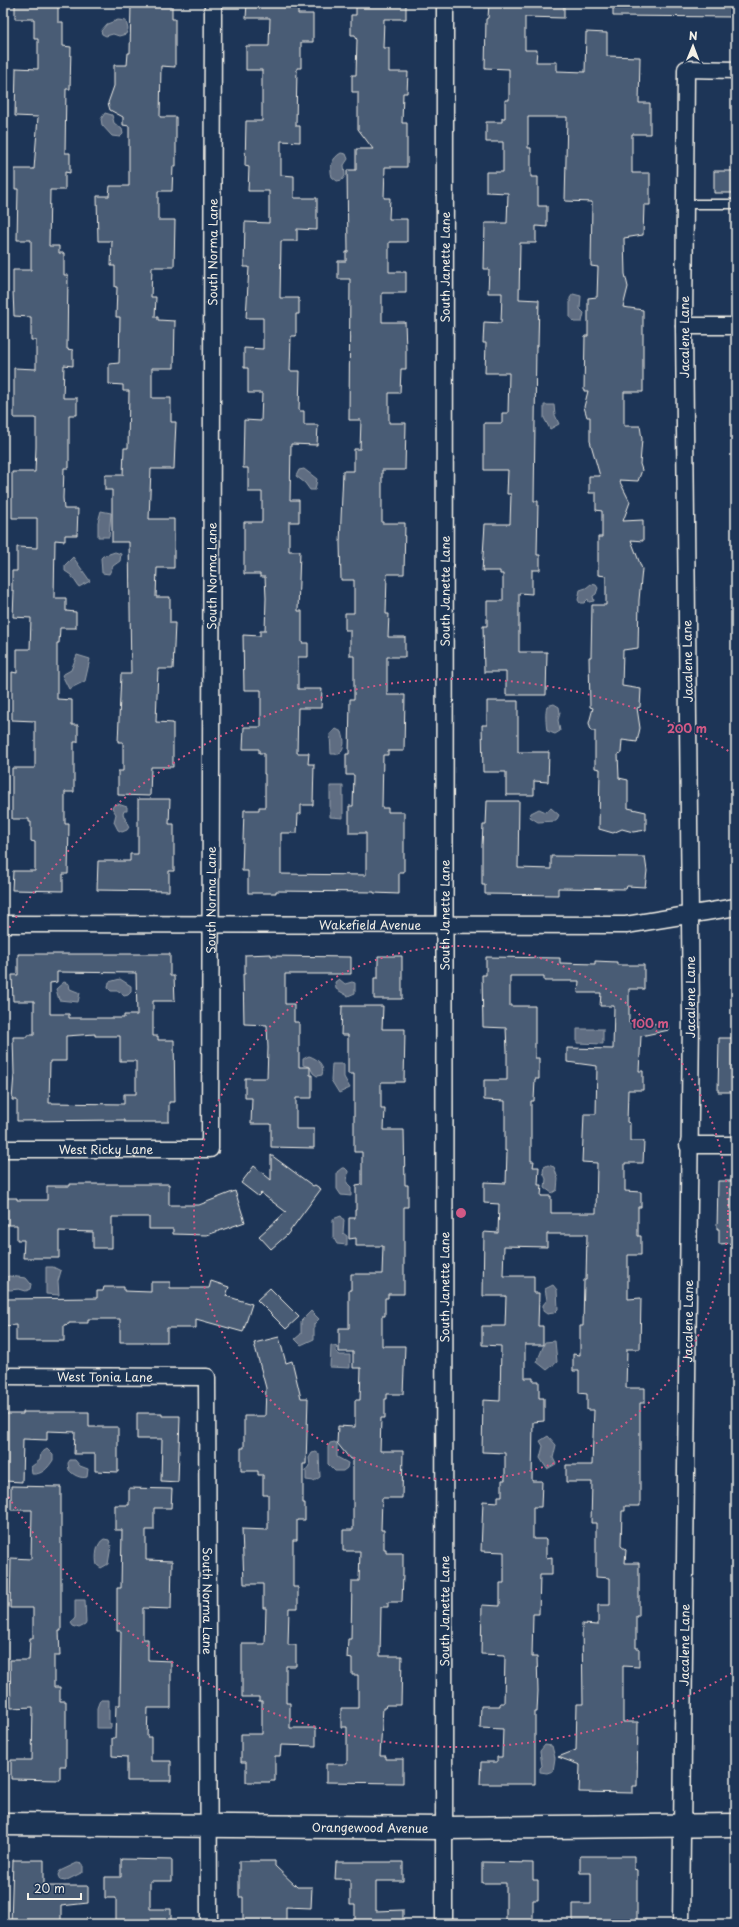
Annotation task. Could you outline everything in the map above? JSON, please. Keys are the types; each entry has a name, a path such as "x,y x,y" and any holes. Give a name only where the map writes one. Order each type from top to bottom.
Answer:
{"main road":[{"name":"Orangewood Avenue","path":"3,1824 445,1828 736,1825"}],"street":[{"name":"South Norma Lane","path":"210,1149 213,3"},
{"name":"South Janette Lane","path":"444,1924 445,3"},
{"name":"Jacalene Lane","path":"681,1924 688,1145 691,1017 684,326 686,69 736,70"},
{"path":"684,326 736,326"},
{"name":"Wakefield Avenue","path":"3,924 626,925 689,913 736,907"},
{"path":"688,1145 736,1145"},
{"name":"West Ricky Lane","path":"3,1149 210,1149"},
{"name":"West Tonia Lane","path":"3,1376 207,1377"},
{"name":"South Norma Lane","path":"207,1377 210,1825 209,1924"}],"lane":[{"path":"686,204 736,204"}],"water":[{"path":"118,20 126,21 128,29 126,34 119,36 113,34 106,36 102,34 101,31 107,24"},
{"path":"105,113 112,115 114,123 122,129 123,134 120,137 112,136 102,125 101,119"},
{"path":"341,153 346,154 348,159 344,165 345,176 342,180 337,181 332,177 331,166 335,157"},
{"path":"573,294 581,296 580,309 584,313 582,322 574,322 570,318 570,298"},
{"path":"544,405 554,405 555,415 559,424 550,429 544,418"},
{"path":"304,469 317,479 315,490 310,490 305,483 296,476 299,470"},
{"path":"101,511 111,513 109,537 98,537 98,522"},
{"path":"115,552 121,554 120,561 113,566 109,574 102,573 101,558"},
{"path":"73,557 90,581 79,587 71,575 65,571 65,565"},
{"path":"591,584 596,585 598,588 596,594 593,596 594,601 589,602 588,599 584,603 580,603 578,600 580,590"},
{"path":"77,655 90,659 85,681 69,689 62,675 71,670"},
{"path":"554,704 559,707 560,713 558,720 560,731 555,734 547,731 546,718 547,706"},
{"path":"336,729 342,732 344,744 339,754 331,754 330,734"},
{"path":"330,786 343,786 343,818 330,817"},
{"path":"118,804 127,807 127,811 124,811 123,814 129,827 127,830 122,832 118,830 114,822 116,814 112,808 114,805"},
{"path":"551,808 559,815 556,821 538,822 530,817 531,813 539,809 546,812"},
{"path":"120,979 131,986 131,992 128,995 124,996 119,991 111,991 108,988 109,982"},
{"path":"339,979 345,984 352,982 355,983 355,993 348,996 336,989 335,982"},
{"path":"64,982 69,984 70,989 80,993 78,1002 59,1000 56,989"},
{"path":"577,1029 603,1029 603,1044 577,1043"},
{"path":"309,1056 322,1065 322,1075 317,1076 313,1073 310,1067 303,1065 303,1059"},
{"path":"332,1064 344,1064 344,1077 350,1088 339,1093 331,1080"},
{"path":"548,1165 554,1167 558,1179 557,1190 552,1193 545,1188 546,1179 543,1172 544,1167"},
{"path":"342,1168 345,1168 348,1171 347,1183 351,1187 351,1196 341,1195 337,1189 337,1172"},
{"path":"341,1216 344,1220 343,1233 347,1236 347,1245 337,1244 333,1237 333,1219"},
{"path":"46,1267 53,1267 61,1271 58,1281 59,1295 46,1294"},
{"path":"9,1276 26,1278 31,1284 30,1289 26,1291 19,1289 4,1289 3,1278"},
{"path":"553,1285 557,1290 558,1309 554,1313 547,1314 543,1311 543,1305 547,1300 545,1289"},
{"path":"311,1311 319,1319 314,1324 314,1339 301,1345 295,1339 301,1334 301,1321"},
{"path":"555,1341 557,1362 547,1370 537,1362 545,1342"},
{"path":"331,1345 337,1347 336,1352 340,1355 350,1355 350,1368 330,1367"},
{"path":"548,1436 556,1445 553,1458 556,1464 547,1469 540,1458 543,1446 540,1441"},
{"path":"335,1442 337,1445 337,1457 348,1463 347,1468 343,1471 335,1471 328,1464 328,1447 330,1443"},
{"path":"47,1449 53,1455 53,1460 44,1470 36,1474 32,1474 31,1467 40,1460 41,1453"},
{"path":"316,1452 319,1454 320,1477 314,1481 306,1480 306,1471 310,1466 309,1458 312,1453"},
{"path":"70,1460 75,1460 80,1466 88,1469 87,1477 77,1476 69,1470 68,1463"},
{"path":"104,1539 109,1540 111,1546 108,1564 101,1568 97,1565 96,1555 99,1544"},
{"path":"75,1600 85,1600 86,1623 79,1628 73,1626 71,1623 75,1618"},
{"path":"100,1700 109,1700 109,1723 111,1724 111,1728 97,1728 97,1708"},
{"path":"545,1745 552,1746 555,1758 553,1771 547,1773 540,1772 540,1768 542,1766 540,1751"},
{"path":"77,1863 83,1864 83,1872 65,1881 60,1880 58,1875 60,1871"}],"building":[{"path":"15,3 58,3 58,22 63,22 63,46 71,47 70,89 66,89 65,153 70,153 70,173 65,172 65,190 50,190 49,246 59,246 59,253 64,253 64,275 68,275 67,349 73,350 73,366 64,365 63,398 77,398 77,415 69,415 69,468 64,468 63,498 64,509 78,509 77,535 65,535 65,541 55,540 54,598 66,598 66,611 76,612 76,628 60,628 59,643 57,643 57,699 72,700 72,725 78,725 78,742 74,742 74,792 65,792 65,824 69,824 68,874 63,874 63,891 12,890 13,871 35,871 35,842 31,841 31,822 29,822 29,819 12,819 12,768 35,768 35,721 12,720 12,672 17,673 17,649 30,649 31,618 13,617 14,591 12,591 12,571 17,571 17,547 37,548 37,518 12,518 12,472 35,472 36,418 14,418 14,368 36,369 36,340 31,340 31,317 14,316 13,270 31,270 31,240 17,240 18,189 15,189 15,169 34,169 38,117 15,116 16,68 38,69 38,39 34,39 34,19 15,19"},
{"path":"131,3 172,3 172,19 175,19 175,67 161,66 160,117 176,117 176,166 173,166 172,191 158,191 158,220 175,220 174,267 152,267 151,297 156,297 155,317 158,317 158,320 175,321 174,368 152,368 152,398 171,398 171,422 176,422 174,469 151,469 149,519 174,519 174,568 157,568 156,597 170,597 170,623 175,623 173,669 158,669 156,722 173,723 173,767 151,767 150,796 118,795 118,771 123,771 123,742 118,742 121,674 131,674 129,542 112,542 112,490 105,490 105,475 123,475 124,448 128,448 129,391 123,391 123,385 109,384 109,364 119,363 120,317 116,317 117,287 115,287 115,266 111,266 112,241 98,241 97,196 109,196 110,186 129,186 129,126 123,125 123,117 110,110 108,103 114,86 114,65 127,65 128,53 130,53"},
{"path":"247,3 298,3 298,14 313,14 313,42 301,42 301,68 297,68 296,126 300,126 300,142 281,141 281,175 294,176 294,198 317,198 317,230 297,229 297,241 281,241 280,298 299,298 299,314 296,314 296,336 291,336 290,371 300,371 299,411 304,411 304,425 318,425 317,445 291,444 290,500 299,500 299,522 289,522 289,551 300,551 298,611 302,611 302,643 308,643 308,657 298,657 298,689 322,689 321,708 298,708 297,753 309,753 308,764 314,764 313,805 301,805 301,814 298,814 297,833 281,833 281,874 366,875 366,833 349,833 349,806 353,806 354,775 346,775 346,754 349,754 350,699 354,699 354,656 350,656 350,630 345,630 345,613 354,613 354,580 341,580 340,543 343,471 354,471 354,449 360,449 361,420 349,420 350,279 338,279 338,261 346,261 346,252 348,252 347,170 356,170 356,149 373,149 358,129 358,92 352,92 352,75 356,75 357,40 355,35 351,35 351,15 356,15 356,3 406,3 406,19 384,19 383,48 389,48 389,72 408,72 407,93 403,93 402,123 407,123 407,167 385,167 384,198 390,198 389,219 407,219 407,242 389,242 389,272 406,272 406,293 382,293 382,322 405,322 406,349 406,369 401,369 400,393 389,393 389,423 406,423 405,470 382,470 382,523 405,523 404,574 387,574 386,614 389,614 388,637 405,637 405,657 387,657 387,695 405,695 404,751 388,751 388,755 383,755 382,808 388,808 388,812 404,812 404,872 399,872 399,894 374,892 276,891 276,893 248,893 248,871 242,871 244,810 259,810 259,807 265,807 264,753 259,753 259,749 243,749 244,727 261,727 261,690 244,690 243,635 260,636 260,631 265,631 266,598 265,577 260,577 260,574 244,574 244,522 262,522 262,492 248,492 248,468 243,468 244,420 261,421 262,393 248,393 248,368 244,368 244,348 263,349 263,318 246,318 249,267 244,267 245,222 269,223 269,191 248,191 249,167 245,166 246,121 262,121 262,70 246,70 246,46 269,46 270,18 246,18"},
{"path":"489,3 564,3 564,18 525,17 525,50 537,50 536,62 557,62 557,71 585,72 586,32 607,33 607,56 640,57 639,103 650,103 650,134 632,134 632,173 650,173 650,205 644,205 643,235 624,238 625,274 628,287 623,307 643,310 643,392 624,392 624,426 640,426 642,439 640,464 642,470 638,481 619,480 630,502 623,521 643,520 643,541 631,540 642,569 639,600 638,648 623,650 622,686 641,689 640,707 637,708 640,728 637,742 622,740 621,753 618,754 619,778 628,780 628,808 646,812 646,830 633,832 622,829 613,833 599,829 600,769 595,768 595,731 591,731 589,723 593,708 590,707 589,657 591,657 592,605 606,605 606,576 598,575 598,537 602,537 602,511 596,510 596,493 589,493 589,476 600,476 590,441 590,417 587,417 584,407 588,391 584,391 585,336 588,336 588,298 597,297 598,267 591,266 592,202 565,201 567,117 528,117 528,148 531,148 531,177 538,177 538,206 547,206 547,227 536,226 536,243 520,243 519,299 539,300 538,346 536,346 534,501 538,501 537,555 540,555 540,570 532,570 532,594 519,593 519,652 547,652 546,695 506,695 506,672 484,672 483,626 487,626 487,601 503,601 503,574 500,574 500,571 482,571 485,524 510,524 511,494 507,494 508,470 484,470 484,423 502,423 502,413 508,413 509,373 485,373 486,343 483,343 484,322 501,323 502,293 488,293 489,269 484,269 485,223 507,223 508,193 486,192 486,172 503,172 503,142 486,142 486,122 502,122 502,118 505,118 505,100 509,100 509,69 485,68 486,19 488,18"},
{"path":"613,3 736,3 736,17 613,16"},
{"path":"714,171 736,171 736,193 714,193"},
{"path":"487,701 518,701 518,752 549,752 548,782 534,781 534,795 506,795 506,772 483,772 482,725 487,725"},
{"path":"138,799 170,799 169,824 174,824 174,871 169,871 169,891 97,890 98,861 130,861 130,854 138,854"},
{"path":"487,801 519,801 518,868 551,869 551,856 645,857 647,871 645,887 627,886 626,889 558,888 558,895 485,894 485,885 482,885 482,846 483,825 486,825"},
{"path":"18,954 170,954 170,976 174,976 175,1001 153,1001 153,1036 158,1036 158,1040 174,1040 175,1102 169,1102 169,1122 124,1122 124,1120 17,1121 17,1100 12,1100 14,1074 13,1037 28,1037 28,1035 34,1035 34,1001 13,1001 12,975 18,975","holes":["57,972 136,973 137,1015 124,1015 124,1018 69,1018 69,1014 50,1014 50,983 57,982","95,1034 95,1036 120,1036 120,1061 136,1061 136,1094 124,1094 124,1104 49,1103 50,1061 66,1061 66,1036"]},
{"path":"271,954 271,956 351,957 351,974 285,974 285,1004 294,1004 294,1022 299,1022 299,1067 310,1067 310,1075 312,1075 312,1098 296,1098 296,1129 314,1129 314,1148 271,1147 271,1124 251,1124 252,1098 245,1098 245,1078 267,1078 268,1048 267,1025 244,1024 243,974 245,974 245,955"},
{"path":"378,956 402,956 402,999 374,999 374,978 378,978"},
{"path":"486,957 560,958 560,963 595,964 595,961 617,962 617,965 644,965 644,989 629,989 629,1023 668,1024 669,1030 641,1036 639,1071 643,1071 643,1090 628,1090 627,1122 630,1123 630,1141 644,1141 643,1163 625,1163 625,1191 641,1192 641,1207 638,1207 638,1236 641,1236 641,1255 628,1255 628,1299 641,1298 640,1349 627,1349 626,1388 645,1388 645,1403 640,1403 640,1506 625,1506 625,1511 622,1511 621,1546 626,1550 625,1563 639,1563 639,1616 636,1616 636,1648 639,1648 639,1667 623,1666 623,1722 638,1722 637,1786 633,1786 633,1793 579,1792 580,1765 558,1757 576,1750 577,1704 583,1704 582,1624 598,1625 598,1605 610,1605 610,1578 596,1577 596,1523 591,1523 592,1482 566,1482 566,1465 592,1465 594,1410 587,1410 587,1394 579,1393 579,1371 573,1371 573,1354 580,1355 580,1326 583,1326 587,1234 547,1234 547,1247 504,1246 503,1276 534,1276 534,1293 539,1293 538,1326 543,1326 543,1345 525,1345 525,1378 533,1378 533,1381 539,1381 539,1398 544,1398 544,1421 533,1422 532,1481 542,1481 541,1507 533,1507 533,1539 546,1539 546,1558 552,1557 552,1575 540,1575 539,1614 533,1614 532,1657 537,1657 538,1691 537,1712 535,1712 535,1784 480,1784 481,1762 497,1762 497,1757 502,1757 503,1729 480,1728 481,1706 500,1706 500,1703 504,1703 505,1655 481,1654 482,1605 500,1606 500,1583 504,1583 504,1552 481,1551 483,1501 498,1502 498,1496 502,1496 502,1480 505,1480 505,1453 482,1452 483,1400 500,1401 501,1346 482,1345 482,1326 505,1326 506,1296 483,1296 484,1232 498,1233 499,1204 484,1203 484,1182 506,1183 507,1151 505,1151 505,1101 484,1100 484,1080 507,1080 506,1028 483,1027 482,975 486,975","holes":["510,976 544,976 544,981 579,981 578,993 601,993 600,1006 614,1006 613,1049 567,1048 567,1062 597,1066 596,1114 584,1114 582,1162 597,1163 596,1213 551,1213 551,1196 541,1196 542,1185 538,1185 539,1167 533,1167 534,1161 531,1161 531,1101 534,1101 535,1079 539,1079 539,1058 535,1058 535,1006 510,1006"]},
{"path":"342,1006 383,1006 382,1029 405,1029 404,1082 381,1082 381,1109 385,1109 384,1130 404,1130 405,1185 408,1185 408,1207 404,1207 404,1294 388,1294 388,1298 385,1298 385,1316 382,1316 382,1346 405,1346 403,1394 387,1394 387,1399 385,1399 385,1418 381,1418 380,1451 403,1451 402,1498 382,1498 381,1530 384,1530 384,1549 386,1549 386,1553 403,1553 403,1574 402,1602 388,1602 388,1607 381,1607 380,1656 402,1656 401,1705 386,1705 385,1708 383,1708 380,1756 386,1756 386,1759 403,1759 403,1783 326,1782 326,1764 347,1764 347,1727 341,1727 341,1708 358,1708 358,1675 352,1675 352,1659 347,1658 348,1639 351,1639 352,1581 359,1581 360,1551 343,1551 343,1530 353,1530 353,1459 350,1459 337,1443 338,1426 355,1427 355,1400 360,1400 361,1368 353,1368 353,1352 339,1352 339,1328 349,1328 349,1290 351,1290 351,1274 382,1274 383,1246 356,1246 356,1238 349,1239 349,1218 355,1218 356,1186 362,1185 362,1152 354,1152 354,1074 348,1074 348,1035 341,1035"},
{"path":"719,1038 736,1038 736,1092 718,1092"},
{"path":"271,1155 313,1186 315,1185 321,1189 287,1235 271,1249 259,1236 286,1212 261,1193 258,1196 241,1183 254,1166 271,1180"},
{"path":"718,1181 736,1181 736,1243 719,1244 719,1229 717,1229"},
{"path":"70,1184 169,1184 169,1205 199,1205 235,1191 245,1222 207,1235 173,1234 173,1229 149,1229 149,1217 112,1217 112,1248 93,1248 93,1232 59,1231 59,1258 23,1258 24,1240 17,1240 17,1225 3,1225 3,1198 17,1198 17,1200 47,1200 47,1186 70,1186"},
{"path":"211,1281 229,1287 226,1296 252,1304 243,1332 196,1319 196,1328 167,1328 167,1342 120,1342 120,1319 88,1319 88,1323 69,1323 64,1325 64,1341 16,1341 16,1325 3,1326 3,1299 97,1298 97,1291 103,1291 104,1287 124,1287 124,1291 151,1292 151,1282 170,1282 170,1288 209,1288"},
{"path":"270,1288 299,1317 286,1329 257,1300"},
{"path":"279,1337 286,1363 292,1361 301,1398 308,1398 306,1464 303,1464 303,1503 305,1503 305,1520 297,1520 297,1540 293,1540 293,1587 298,1587 298,1608 289,1608 288,1645 296,1645 296,1666 286,1666 286,1703 290,1703 290,1728 316,1728 316,1746 281,1745 280,1756 275,1756 275,1781 246,1782 246,1762 241,1762 241,1734 262,1734 262,1701 259,1701 259,1697 242,1697 242,1644 265,1644 266,1608 263,1608 263,1584 244,1584 242,1529 268,1530 268,1495 263,1495 263,1475 258,1475 258,1471 241,1471 241,1448 244,1448 244,1416 265,1416 266,1388 254,1343"},
{"path":"23,1412 89,1412 89,1427 118,1427 118,1472 95,1471 95,1454 74,1454 75,1432 47,1431 47,1440 23,1439 22,1482 4,1481 4,1414 23,1414"},
{"path":"137,1413 162,1413 162,1416 180,1416 178,1482 161,1481 162,1439 137,1439"},
{"path":"11,1486 61,1487 60,1656 54,1656 54,1687 60,1687 60,1701 66,1701 66,1766 60,1766 60,1780 11,1779 11,1760 32,1760 33,1707 11,1708 10,1660 29,1660 30,1638 33,1638 33,1608 10,1608 11,1558 31,1559 32,1510 11,1510"},
{"path":"129,1488 172,1489 171,1508 154,1508 154,1530 146,1530 146,1560 172,1561 171,1609 143,1608 143,1639 148,1639 148,1660 171,1661 171,1708 148,1708 147,1737 151,1737 151,1761 171,1761 171,1781 127,1781 127,1757 112,1756 112,1738 115,1738 116,1705 120,1705 121,1631 117,1631 117,1588 121,1588 122,1530 115,1530 115,1505 129,1505"},
{"path":"580,1856 634,1856 634,1869 637,1870 637,1921 627,1921 628,1924 573,1924 573,1904 591,1904 591,1873 580,1873"},
{"path":"121,1859 172,1860 172,1881 150,1881 150,1909 171,1909 171,1924 116,1924 116,1898 105,1898 105,1877 121,1877"},
{"path":"13,1860 44,1860 44,1886 88,1886 88,1903 61,1906 61,1924 11,1924"},
{"path":"239,1861 275,1861 275,1866 297,1887 312,1887 311,1908 286,1907 286,1924 243,1924 243,1897 239,1897"},
{"path":"336,1862 403,1862 403,1881 376,1881 376,1911 403,1910 403,1924 355,1924 355,1905 350,1905 350,1879 335,1879"},
{"path":"482,1862 533,1863 533,1880 538,1880 538,1900 533,1900 533,1924 506,1924 506,1883 482,1883"}]}
